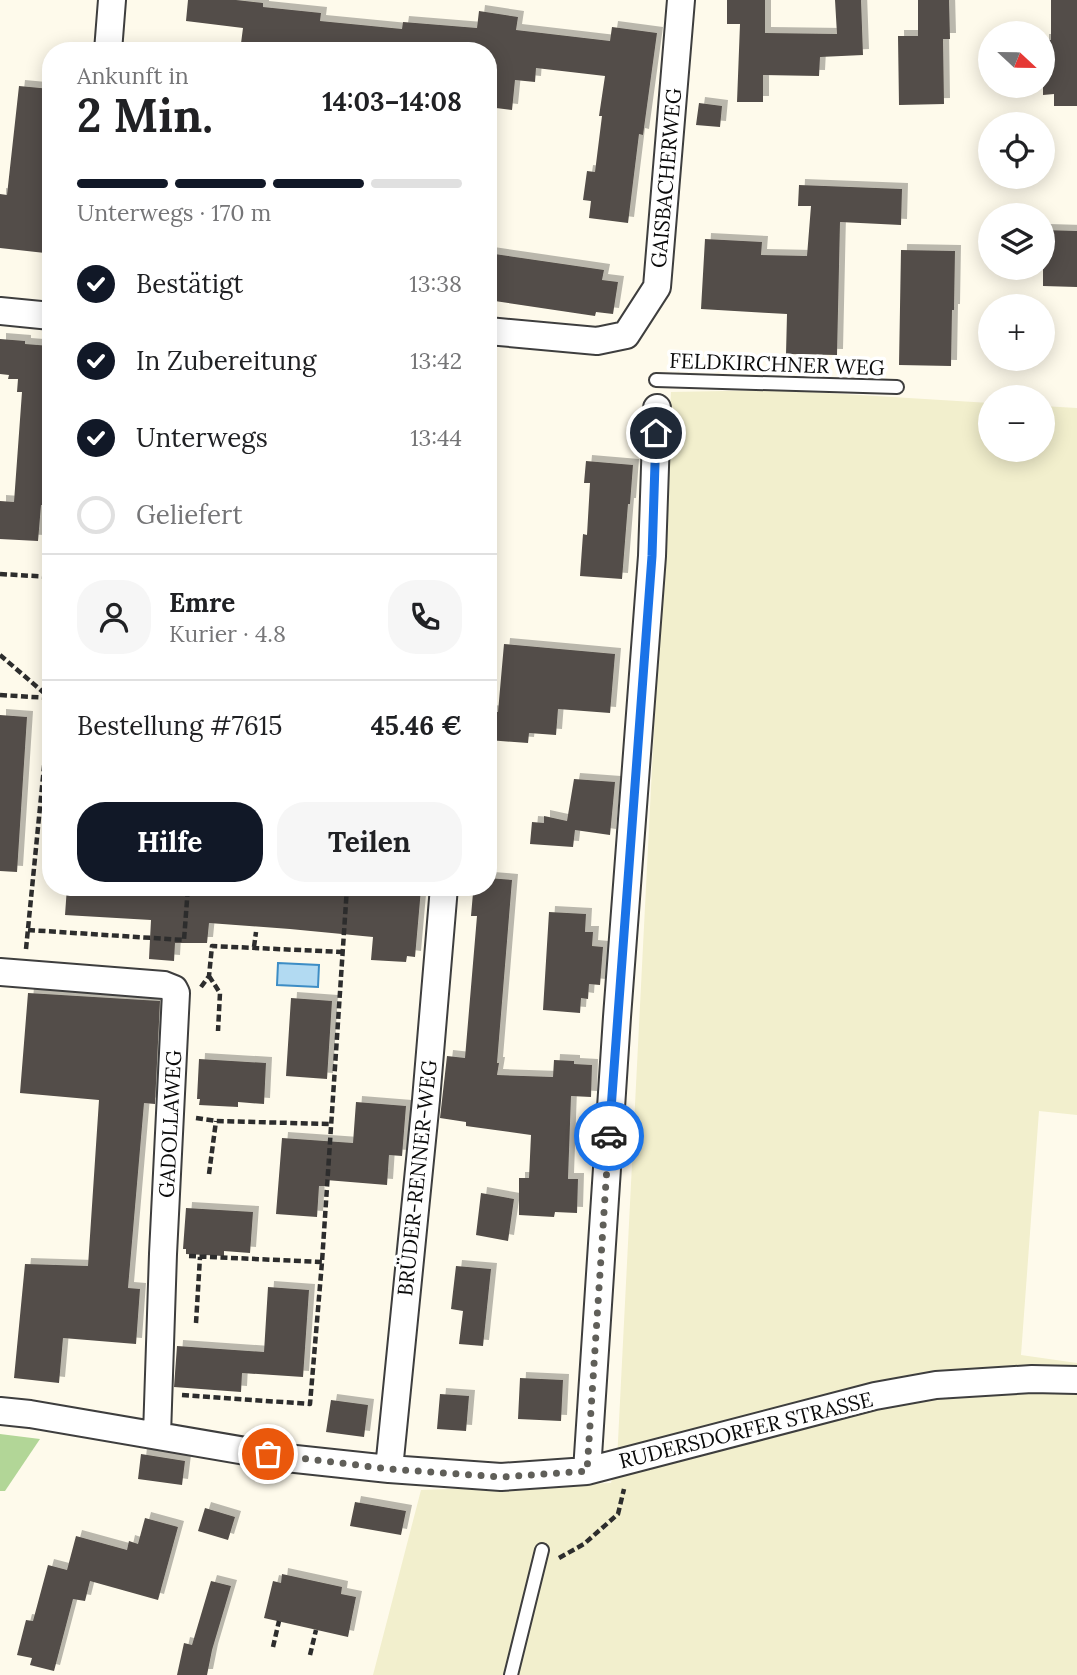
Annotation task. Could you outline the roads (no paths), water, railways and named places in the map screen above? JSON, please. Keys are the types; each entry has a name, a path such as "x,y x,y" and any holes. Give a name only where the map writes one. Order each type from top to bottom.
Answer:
{"street":[{"path":"109,42 112,0"},
{"name":"GAISBACHERWEG","path":"497,332 597,341 626,335 657,287 681,0"},
{"path":"0,311 42,315"},
{"path":"587,1471 617,1017 652,556 657,408"},
{"name":"BRÜDER-RENNER-WEG","path":"389,1469 443,896"},
{"name":"GADOLLAWEG","path":"12,973 164,985 174,989 177,997 163,1254 157,1435"},
{"name":"RUDERSDORFER STRASSE","path":"0,1411 286,1458 501,1477 587,1471 875,1396 936,1385 1032,1379 1077,1380"},
{"path":"0,1422 30,1414"}],"lane":[{"name":"FELDKIRCHNER WEG","path":"656,380 897,387"},
{"path":"511,1675 542,1550"}],"water":[{"path":"278,963 319,965 318,987 277,985"}]}
